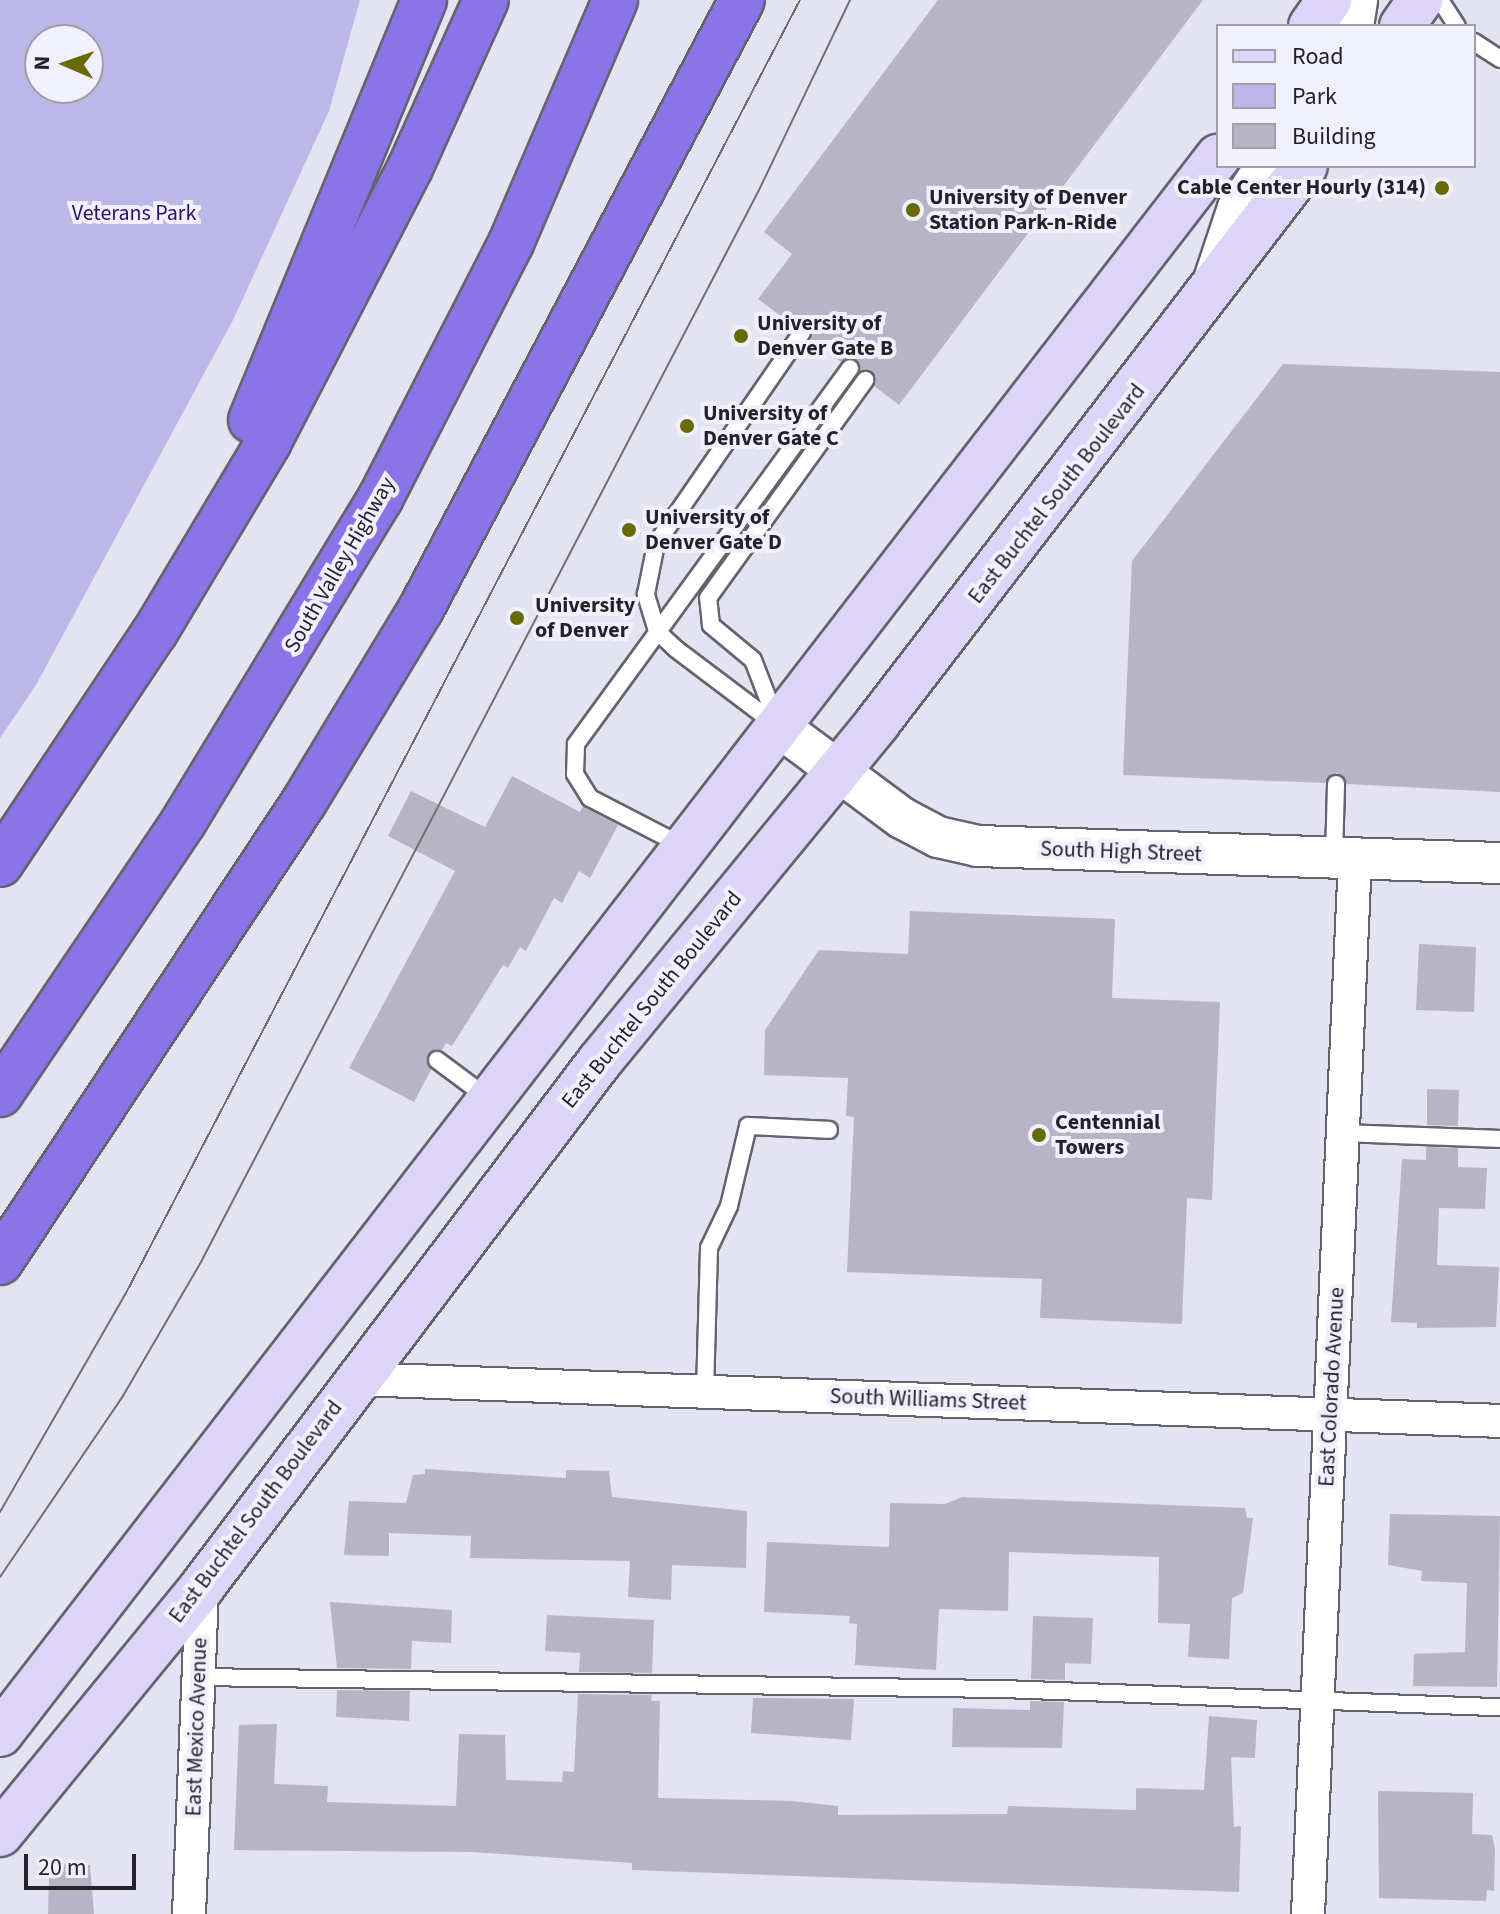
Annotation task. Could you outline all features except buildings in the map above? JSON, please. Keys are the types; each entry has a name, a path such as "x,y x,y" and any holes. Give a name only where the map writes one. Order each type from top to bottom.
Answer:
{"highway":[{"path":"117,691 250,422 424,0"},
{"path":"0,864 117,691 227,515 327,334 486,0"},
{"name":"South Valley Highway","path":"0,1094 184,821 373,511 511,243 615,0"},
{"path":"551,366 708,0"},
{"path":"0,1262 361,710 551,366 742,0"}],"main road":[{"path":"1312,24 1329,0"},
{"path":"1403,24 1420,0"},
{"path":"0,1734 488,1098 1216,160"},
{"name":"East Buchtel South Boulevard","path":"0,1834 202,1587 600,1061 839,771 1207,300 1304,168"}],"street":[{"path":"1353,24 1357,0"},
{"path":"1207,300 1238,208 1265,168"},
{"name":"South High Street","path":"778,726 926,832 978,846 1500,863"},
{"name":"East Colorado Avenue","path":"1308,1914 1344,1133 1344,859"},
{"name":"South Williams Street","path":"357,1379 1500,1421"},
{"name":"East Mexico Avenue","path":"189,1914 202,1587"}],"lane":[{"path":"1440,0 1456,24"},
{"path":"1476,43 1500,59"},
{"path":"778,726 657,631 646,594 656,544 802,332"},
{"path":"684,847 601,806 575,774 576,744 850,368"},
{"path":"778,726 753,660 711,625 708,598 865,380"},
{"path":"1336,784 1344,859"},
{"path":"437,1060 488,1098"},
{"path":"705,1392 709,1248 729,1206 748,1126 829,1130"},
{"path":"1344,1133 1500,1139"},
{"path":"198,1677 1002,1689 1500,1707"}],"green space":[{"name":"Veterans Park","path":"0,0 360,0 329,111 233,320 36,685 0,738"}],"tram line":[{"path":"0,1512 126,1293 800,0"},
{"path":"0,1577 123,1396 202,1260 759,190 850,0"}],"place":[{"name":"Cable Center Hourly (314)","path":"1442,188"},
{"name":"University of Denver Station Park-n-Ride","path":"913,210"},
{"name":"University of Denver Gate B","path":"741,336"},
{"name":"University of Denver Gate C","path":"687,426"},
{"name":"University of Denver Gate D","path":"629,530"},
{"name":"University of Denver","path":"517,618"},
{"name":"Centennial Towers","path":"1039,1135"}]}
